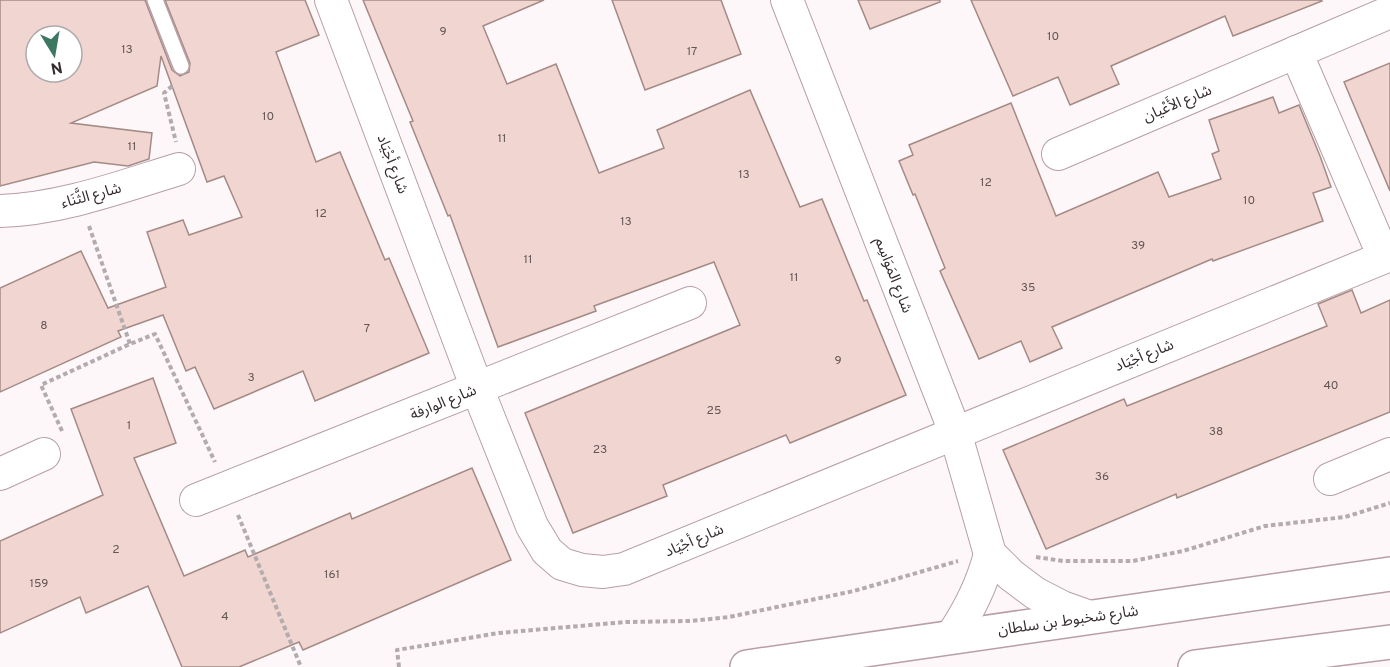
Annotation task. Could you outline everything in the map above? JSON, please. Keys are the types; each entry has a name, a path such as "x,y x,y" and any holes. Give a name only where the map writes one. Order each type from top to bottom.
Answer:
{"main road":[{"name":"شارع شخبوط بن سلطان","path":"747,667 1390,574"},
{"path":"1195,667 1390,642"}],"street":[{"name":"شارع أجْيَاد","path":"331,0 477,388 532,526 547,551 562,564 582,570 603,572 624,569 1387,256"},
{"name":"شارع المَوَاسِم","path":"787,0 955,432 990,554 1011,575 1035,593 1062,607 1090,617"},
{"name":"شارع الأَعْيان","path":"1058,154 1390,12"},
{"path":"1296,52 1387,256"},
{"name":"شارع الثَّنَاء","path":"0,211 39,208 79,200 179,169"},
{"name":"شارع الوارفة","path":"196,500 690,303"},
{"path":"0,474 44,454"},
{"path":"1330,479 1390,454"},
{"path":"951,637 975,598 990,554"}],"lane":[{"path":"155,0 181,66"}],"path":[{"path":"179,169 182,163 164,93 182,77 181,66"},
{"path":"79,200 130,344"},
{"path":"44,454 68,444 41,385 156,334"},
{"path":"399,667 397,650 500,633 626,622 690,621 729,617 854,591 935,566 990,554 1029,555 1062,561 1133,561 1183,551 1266,526 1345,517 1390,503"}],"building":[{"path":"0,0 145,0 172,70 180,76 189,72 190,63 165,0 305,0 319,35 276,52 316,162 340,152 385,260 389,258 429,353 315,401 303,371 214,409 195,367 186,371 163,315 118,331 121,337 0,392 0,288 81,251 108,308 166,287 147,232 183,220 189,235 242,217 224,176 207,182 161,56 157,86 71,123 152,133 149,159 128,166 94,162 0,186"},
{"path":"363,0 544,0 483,26 507,84 556,64 599,173 664,148 657,130 750,90 800,207 822,199 906,395 790,443 786,435 663,485 667,496 573,533 525,413 740,325 714,262 594,306 596,311 498,347 450,215 448,216 410,122 413,121"},
{"path":"612,0 721,0 741,54 645,90"},
{"path":"858,0 940,0 940,2 870,29"},
{"path":"971,0 1322,1 1233,36 1225,16 1111,66 1119,84 1070,105 1058,77 1013,96"},
{"path":"1390,63 1390,191 1344,82"},
{"path":"1273,97 1279,113 1299,105 1320,156 1331,187 1313,193 1323,221 1213,261 1212,259 1052,327 1062,348 1030,362 1021,341 979,359 940,271 945,268 899,161 913,155 909,145 1011,103 1056,216 1158,172 1169,197 1221,179 1212,154 1219,151 1209,120"},
{"path":"1352,290 1361,313 1390,300 1390,412 1177,498 1176,494 1046,549 1003,450 1124,399 1127,406 1327,326 1318,304"},
{"path":"153,378 176,443 134,458 184,576 245,550 248,557 350,513 352,519 472,468 511,560 303,650 299,642 239,667 182,667 148,586 86,613 80,597 0,633 0,541 103,495 71,409"}]}
